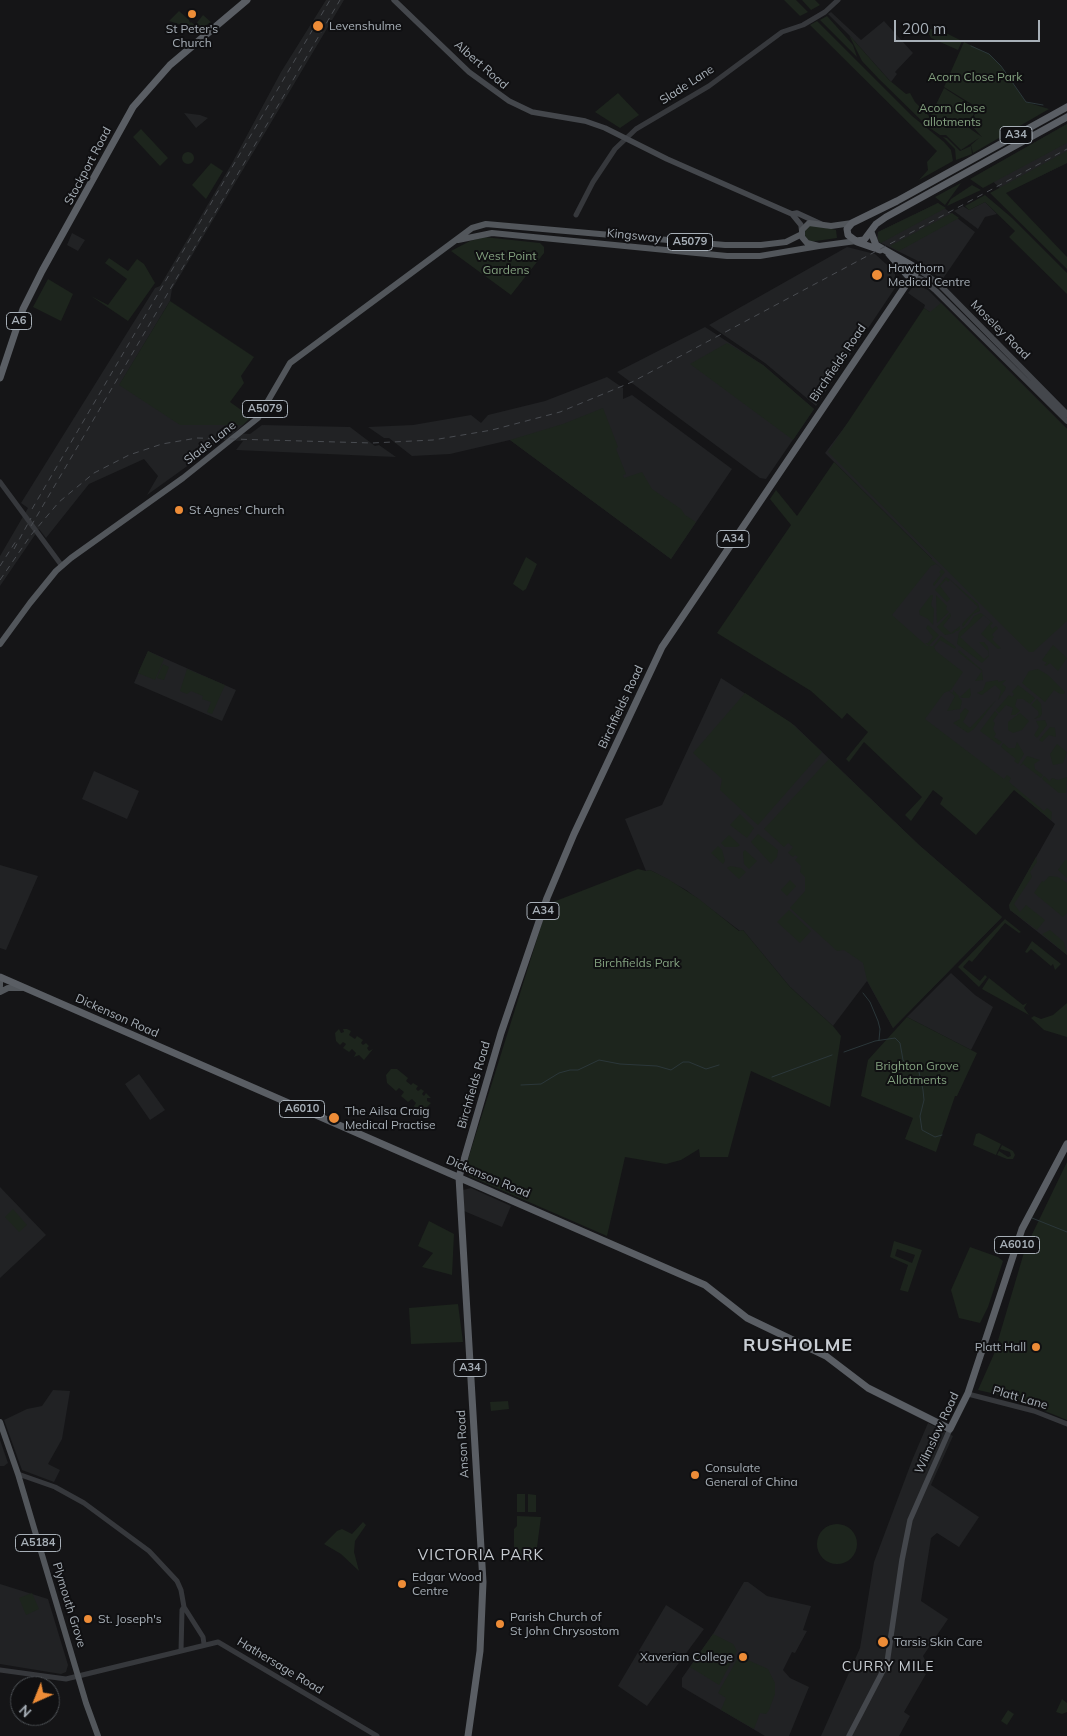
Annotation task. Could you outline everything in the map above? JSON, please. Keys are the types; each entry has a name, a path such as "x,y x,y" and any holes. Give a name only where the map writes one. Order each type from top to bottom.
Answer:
{"highway":[{"name":"Stockport Road","path":"0,378 27,301 133,108 170,65 247,0"},
{"name":"A34","path":"852,223 1067,107"},
{"name":"A34","path":"856,241 867,238 871,230 886,217 1067,117"},
{"path":"860,220 867,223 871,230"},
{"path":"852,223 847,232 849,237 856,241"},
{"name":"Moseley Road","path":"871,230 874,243 908,274"},
{"name":"Moseley Road","path":"856,241 886,252 913,266"},
{"path":"908,274 906,266 913,266"},
{"name":"Birchfields Road","path":"458,1177 501,1033 547,898 574,834 660,652 700,588 900,294 908,274"},
{"name":"Dickenson Road","path":"0,977 705,1285 747,1318 826,1356 868,1388 950,1429"},
{"name":"Wilmslow Road","path":"950,1429 968,1394 1022,1229 1067,1144"},
{"name":"Anson Road","path":"458,1177 483,1582 480,1651 468,1736"}],"main road":[{"name":"Albert Road","path":"394,0 469,72 503,98 532,112 585,121 625,139"},
{"path":"625,139 792,214 801,225 802,233 807,243 819,246"},
{"path":"792,214 797,213 821,224"},
{"name":"Kingsway","path":"481,224 725,245 761,245 786,242 802,233 807,224 831,226 852,223"},
{"path":"481,224 483,230 492,233"},
{"name":"Slade Lane","path":"0,644 30,603 62,566 183,478 252,424 265,409 282,374 290,363 472,228 481,224"},
{"name":"Slade Lane","path":"455,241 492,233 565,241"},
{"name":"Kingsway","path":"565,241 727,256 760,256 856,241"},
{"name":"Moseley Road","path":"913,266 938,283 1067,414"},
{"name":"Moseley Road","path":"908,274 925,281 936,291 1067,422"},
{"name":"A6010","path":"0,977 0,986"},
{"path":"0,992 8,988 26,988"},
{"name":"Plymouth Grove","path":"0,1422 18,1474 78,1676 98,1736"},
{"name":"Wilmslow Road","path":"849,1736 887,1663 902,1560 910,1520 950,1429"}],"street":[{"name":"Slade Lane","path":"576,215 593,182 615,149 636,129 709,86 782,32 803,25 825,12 838,0"},
{"path":"0,482 62,566"},
{"name":"Platt Lane","path":"968,1394 1034,1411 1067,1424"},
{"path":"18,1474 55,1488 84,1502 136,1539 172,1574 181,1590 184,1606 203,1637 204,1644"},
{"path":"181,1651 182,1610 184,1606"},
{"name":"Hathersage Road","path":"0,1670 63,1680 204,1644 220,1642 377,1736"}],"shaded area":[{"path":"326,0 344,0 172,289 170,301 120,384 223,424 243,425 234,433 250,434 262,425 350,427 375,446 379,445 396,457 236,450 243,441 219,440 211,449 147,495 158,476 144,459 89,484 46,538 39,529 0,586 0,556 28,508 21,503 155,288 160,286 231,165 281,72"},
{"path":"831,12 861,40 884,21 913,53 895,72 897,74 891,82 828,14"},
{"path":"184,113 200,115 208,118 196,128"},
{"path":"1067,124 1067,163 1005,193 983,172"},
{"path":"985,202 997,214 985,217 978,229 954,211 963,206 969,210"},
{"path":"938,203 975,232 942,280 916,260 879,242 877,238 878,232"},
{"path":"72,233 85,240 78,251 67,245"},
{"path":"847,247 875,254 895,272 895,288 816,406 765,363 709,325"},
{"path":"915,284 928,290 1067,429 1067,955 1010,910 1009,905 1055,824 1014,789 921,719 889,616 932,559 825,453 931,313 924,308 925,305 908,293"},
{"path":"705,327 763,365 814,409 766,479 760,478 617,372"},
{"path":"607,377 623,388 623,399 632,395 732,469 671,559 510,440 450,454 412,456 389,438 384,438 368,427 413,425 471,415 481,423 488,415 545,401"},
{"path":"148,651 236,690 222,721 134,683"},
{"path":"721,678 794,725 919,845 1002,917 893,1028 867,981 833,1026 790,987 743,930 740,931 686,890 650,870 646,871 625,819 662,805"},
{"path":"94,771 139,791 127,819 82,799"},
{"path":"0,865 38,876 6,950 0,948"},
{"path":"951,973 975,995 993,1007 971,1050 907,1017"},
{"path":"139,1074 165,1110 150,1120 125,1084"},
{"path":"0,1187 46,1235 0,1278"},
{"path":"471,1188 511,1206 502,1227 464,1211 463,1190"},
{"path":"53,1390 70,1391 62,1439 48,1464 60,1470 54,1482 22,1470 4,1420 27,1409 42,1406"},
{"name":"CURRY MILE","path":"928,1423 953,1436 931,1485 979,1517 959,1547 937,1533 931,1538 921,1601 948,1619 923,1656 925,1660 918,1670 926,1674 904,1712 910,1716 899,1736 821,1736 860,1648 874,1562"},
{"path":"0,1440 8,1463 4,1466 0,1466"},
{"name":"Xaverian College","path":"744,1582 748,1582 767,1596 811,1606 803,1630 807,1631 795,1653 792,1652 783,1670 790,1678 809,1687 789,1736 765,1736 682,1687 682,1678 713,1634"},
{"path":"0,1584 48,1599 68,1665 66,1672 61,1674 0,1664"},
{"name":"Xaverian College","path":"666,1605 704,1629 647,1706 618,1686"}],"green space":[{"path":"784,0 796,0 808,12 800,16"},
{"path":"802,0 815,0 820,5 811,10"},
{"path":"179,11 190,23 195,25 203,15 211,22 199,30 169,21"},
{"path":"827,16 853,45 857,57 820,20"},
{"path":"817,21 912,116 944,142 951,150 953,161 919,180 928,170 927,162 937,151 810,25"},
{"path":"926,28 944,32 962,41 958,50 931,38"},
{"name":"Acorn Close Park","path":"849,35 889,80 906,94 910,93 915,102 930,117 944,88 977,109 968,123 969,128 982,137 970,124 978,108 944,87 964,42 989,54 1001,66 1026,102 1049,109 973,153 971,145 979,138 961,150 946,135 940,135 927,126 879,79 862,61"},
{"path":"618,93 639,115 620,128 595,112"},
{"path":"1067,124 1067,143 983,188 970,179"},
{"path":"141,129 168,158 160,166 133,137"},
{"path":"943,137 947,138 960,151 971,146 972,154 956,160 955,149"},
{"path":"1067,151 1067,163 1006,193 1067,257 1067,269 990,193"},
{"path":"186,152 190,152 194,158 190,164 186,164 182,160 182,156"},
{"path":"211,163 223,171 206,199 192,185"},
{"path":"961,183 945,205 935,197 946,191"},
{"path":"972,185 981,190 947,206 951,199"},
{"path":"985,195 1012,218 1067,273 1067,294 1009,237 1015,231 985,202 969,210 965,206"},
{"path":"938,203 946,208 881,243 878,240 878,232"},
{"path":"952,213 959,218 899,251 890,246"},
{"path":"811,225 836,230 837,238 809,242 804,236 805,230"},
{"name":"West Point Gardens","path":"484,237 540,243 544,247 544,253 511,295 451,251 470,241"},
{"path":"109,258 128,271 137,259 144,264 155,283 128,321 91,296 108,305 127,279 105,263"},
{"path":"48,279 73,294 61,321 33,307"},
{"path":"170,301 254,357 241,376 244,383 230,402 251,417 243,425 180,425 119,385"},
{"path":"941,303 1067,429 1067,621 1033,652 1029,652 828,452 924,308 930,312"},
{"path":"727,343 763,365 814,409 793,440 690,364"},
{"path":"603,408 618,447 616,449 626,474 623,475 624,478 642,472 652,489 696,522 671,559 510,440 563,424"},
{"path":"834,462 942,569 936,564 931,566 892,615 927,646 933,646 941,636 956,647 955,649 940,640 934,647 936,651 963,672 951,690 944,693 925,719 1004,779 1007,775 1011,778 1009,782 1044,811 1047,808 1052,812 1051,820 1014,790 976,835 940,804 943,798 933,790 911,821 905,815 922,797 864,742 849,762 846,759 868,732 847,713 842,719 811,691 717,633 791,525 770,499 776,490 797,516"},
{"path":"526,557 537,564 526,589 523,591 513,584"},
{"path":"942,569 945,572 934,586 933,584 941,574 939,572"},
{"path":"946,577 950,580 948,582 946,580 940,586 950,599 947,602 935,590"},
{"path":"947,577 978,604 980,611 973,614 963,627 962,624 978,607"},
{"path":"931,595 933,595 931,605 934,609 933,625 928,619 920,615 919,611"},
{"path":"936,595 947,606 946,609 949,612 937,623"},
{"path":"950,613 951,616 943,626 951,633 960,626 960,629 954,633 945,635 937,627"},
{"path":"981,613 984,615 960,637 984,659 989,655 982,663 957,644 959,632 968,625 974,616"},
{"path":"987,618 993,623 990,626 992,629 996,626 998,628 992,635 994,637 992,639 1001,648 998,649 981,634 991,622"},
{"path":"928,625 939,635 929,646 925,643 928,643 933,637 926,628"},
{"path":"979,642 984,642 988,647 989,654"},
{"path":"1053,645 1067,658 1058,671 1050,663 1046,666 1044,665 1047,663 1042,660"},
{"path":"959,650 982,670 983,680 975,681 982,671 958,652"},
{"path":"148,651 164,659 155,680 138,673"},
{"path":"163,664 169,667 164,680 157,678"},
{"path":"187,669 225,685 212,714 207,712 211,702 202,699 203,696 191,691 187,694 180,691"},
{"path":"1038,669 1048,675 1065,692 1064,694 1054,690 1045,702 1022,683 1029,671"},
{"path":"998,680 998,682 1006,680 1002,684 1006,687 998,700 1001,691 995,685 982,695 977,693 983,690 986,682"},
{"path":"1018,685 1035,698 1030,704 1023,699 1017,699 1015,706 1020,711 1015,715 1011,715 1013,708 1006,705 999,713 996,710 1009,695 1012,697 1014,694 1012,692"},
{"path":"970,688 971,695 969,698 960,697"},
{"path":"953,690 960,697 958,696 962,701 960,709 947,711 955,696 949,691 953,693"},
{"path":"745,693 790,722 822,752 758,825 720,790 722,779 693,753"},
{"path":"1037,699 1041,704 1042,714 1034,719 1039,715 1038,711 1031,705"},
{"path":"996,700 974,729 968,733 953,723 960,719 960,714 965,708 969,711 963,722 970,728"},
{"path":"995,711 998,714 993,721 995,723 993,729 996,734 994,737 1002,742 999,745 980,731"},
{"path":"1020,713 1029,721 1022,730 1013,733 1008,730 1008,722"},
{"path":"1045,720 1047,725 1037,738 1034,735 1039,727 1036,721"},
{"path":"1050,727 1055,728 1056,737 1049,735 1042,742 1039,740"},
{"path":"1017,742 1024,754 1018,764 1014,761 1016,759 1001,747 1003,743 1009,748 1015,748"},
{"path":"1057,744 1067,752 1063,763 1053,765 1050,754"},
{"path":"1027,756 1040,760 1034,764 1035,769 1043,775 1041,778 1023,764 1020,766"},
{"path":"829,759 919,845 1002,917 893,1028 867,980 863,963 844,950 837,951 790,908 805,891 805,877 800,872 801,866 795,860 798,857 795,855 793,857 788,853 793,847 788,843 784,847 764,829"},
{"path":"1044,776 1050,781 1052,778 1058,780 1067,777 1066,793 1059,793 1042,779"},
{"path":"740,814 754,828 747,838 730,825"},
{"path":"758,834 778,850 777,857 771,864 751,842"},
{"path":"729,835 740,845 737,847 725,847 721,843"},
{"path":"718,846 722,850 725,861 723,864 711,853"},
{"path":"745,850 757,861 749,869 744,864 743,852"},
{"path":"1036,857 1037,862 1030,872 1032,877 1014,904 1020,912 1026,905 1045,920 1037,930 1010,910 1009,905"},
{"path":"1067,860 1067,878 1058,870"},
{"path":"730,866 741,868 746,872 739,879 727,868"},
{"name":"Birchfields Park","path":"638,869 650,870 668,879 699,899 739,931 743,930 790,987 833,1026 841,1036 830,1107 751,1071 728,1157 700,1157 699,1149 681,1160 666,1164 625,1157 607,1236 469,1176 465,1169 548,904"},
{"path":"1049,876 1058,877 1067,883 1067,913 1063,917 1034,893 1042,881 1044,882"},
{"path":"790,880 796,886 787,896 781,890"},
{"path":"789,910 811,931 800,943 777,922"},
{"path":"1005,919 1021,932 1019,933 1005,923 972,962 969,960 963,967 980,981 985,975 987,977 979,987 958,967"},
{"path":"1050,930 1064,942 1067,955 1042,934"},
{"path":"1032,941 1061,964 1055,970 1053,964 1051,966 1031,949 1027,953 1025,952"},
{"path":"989,978 1023,1005 1027,1003 1024,1008 1029,1015 982,989"},
{"path":"1067,1003 1067,1037 1044,1030 1031,1018 1034,1016 1041,1019 1053,1015"},
{"name":"Brighton Grove Allotments","path":"907,1017 977,1053 957,1096 955,1096 936,1152 905,1139 913,1118 861,1096 868,1060"},
{"path":"339,1029 341,1033 344,1032 343,1029 351,1031 349,1035 355,1039 357,1036 363,1040 361,1043 363,1045 366,1043 369,1046 367,1048 369,1051 373,1049 364,1060 359,1055 354,1057 356,1053 352,1049 349,1052 343,1048 346,1044 343,1042 340,1045 336,1041 335,1033"},
{"path":"391,1069 397,1069 408,1078 406,1081 411,1085 413,1083 418,1086 416,1089 418,1091 421,1089 424,1091 422,1094 424,1096 426,1093 431,1098 427,1098 427,1101 431,1103 424,1110 419,1106 416,1109 414,1106 416,1103 412,1099 408,1102 401,1096 404,1092 399,1088 396,1091 387,1083 386,1075"},
{"path":"979,1133 1001,1144 996,1155 973,1145 976,1134"},
{"path":"1002,1145 1013,1151 1015,1155 1013,1159 997,1155 999,1151 1008,1157 1011,1156 1010,1152 1000,1149"},
{"path":"1067,1162 1067,1420 1013,1398 978,1390 994,1354 1025,1249"},
{"path":"13,1209 27,1225 19,1232 5,1217"},
{"path":"429,1221 454,1234 452,1275 422,1267 433,1253 418,1246"},
{"path":"894,1241 922,1250 908,1292 900,1290 908,1265 890,1257","holes":["897,1249 915,1255 912,1263 895,1256"]},
{"path":"970,1247 998,1257 1003,1261 988,1307 980,1323 959,1318 951,1290"},
{"path":"458,1304 463,1342 411,1344 409,1308"},
{"path":"508,1401 509,1409 491,1411 490,1402"},
{"path":"517,1494 525,1494 525,1512 517,1512"},
{"path":"528,1494 536,1495 536,1512 528,1512"},
{"path":"517,1516 541,1517 535,1562 517,1560 514,1551 514,1529 517,1526"},
{"path":"363,1522 366,1525 355,1541 354,1552 359,1571 341,1554 324,1544 337,1531 342,1529 352,1534"},
{"path":"841,1524 848,1527 854,1533 857,1544 856,1552 848,1561 841,1564 833,1564 826,1561 818,1552 817,1540 820,1533 829,1525"},
{"path":"32,1593 39,1609 26,1615 19,1598"},
{"path":"713,1634 733,1644 737,1651 719,1685 690,1667"},
{"path":"739,1656 768,1669 775,1683 775,1694 769,1710 766,1714 760,1713 754,1729 721,1710 726,1698 718,1693"},
{"path":"1062,1699 1067,1703 1067,1712 1062,1714 1056,1712"},
{"path":"1008,1710 1014,1714 1007,1725 1001,1721"}],"waterway":[{"path":"971,46 989,54 1001,66 1026,102 1043,105"},
{"path":"863,993 870,1002 878,1021 880,1029 879,1040"},
{"path":"844,1052 875,1041 895,1038 900,1043 903,1060 907,1065 919,1072 924,1100 920,1116 922,1130 935,1137 942,1135"},
{"path":"772,1077 832,1055"},
{"path":"521,1085 541,1084 559,1073 578,1070 599,1060 620,1064 657,1066 671,1070 683,1062 689,1062 706,1069 719,1065"},
{"path":"1032,1218 1067,1232"}],"railway":[{"path":"32,509 330,0"},
{"path":"31,526 340,0"},
{"path":"0,580 31,535 59,502 94,473 129,455 162,444 197,438 372,443 433,440 492,430 560,412 632,382 1067,149"},
{"path":"14,549 31,518"},
{"path":"0,566 16,541"}],"place":[{"name":"St Peter's Church","path":"192,14"},
{"name":"Levenshulme","path":"318,26"},
{"name":"Hawthorn Medical Centre","path":"877,275"},
{"name":"St Agnes' Church","path":"179,510"},
{"name":"The Ailsa Craig Medical Practise","path":"334,1118"},
{"name":"Platt Hall","path":"1036,1347"},
{"name":"Consulate General of China","path":"695,1475"},
{"name":"Edgar Wood Centre","path":"402,1584"},
{"name":"St. Joseph's","path":"88,1619"},
{"name":"Parish Church of St John Chrysostom","path":"500,1624"},
{"name":"Tarsis Skin Care","path":"883,1642"},
{"name":"Xaverian College","path":"743,1657"}],"district":[{"name":"RUSHOLME","path":"798,1346"},
{"name":"VICTORIA PARK","path":"481,1555"},
{"name":"CURRY MILE","path":"888,1667"}],"park label":[{"name":"Acorn Close allotments","path":"952,115"}]}
